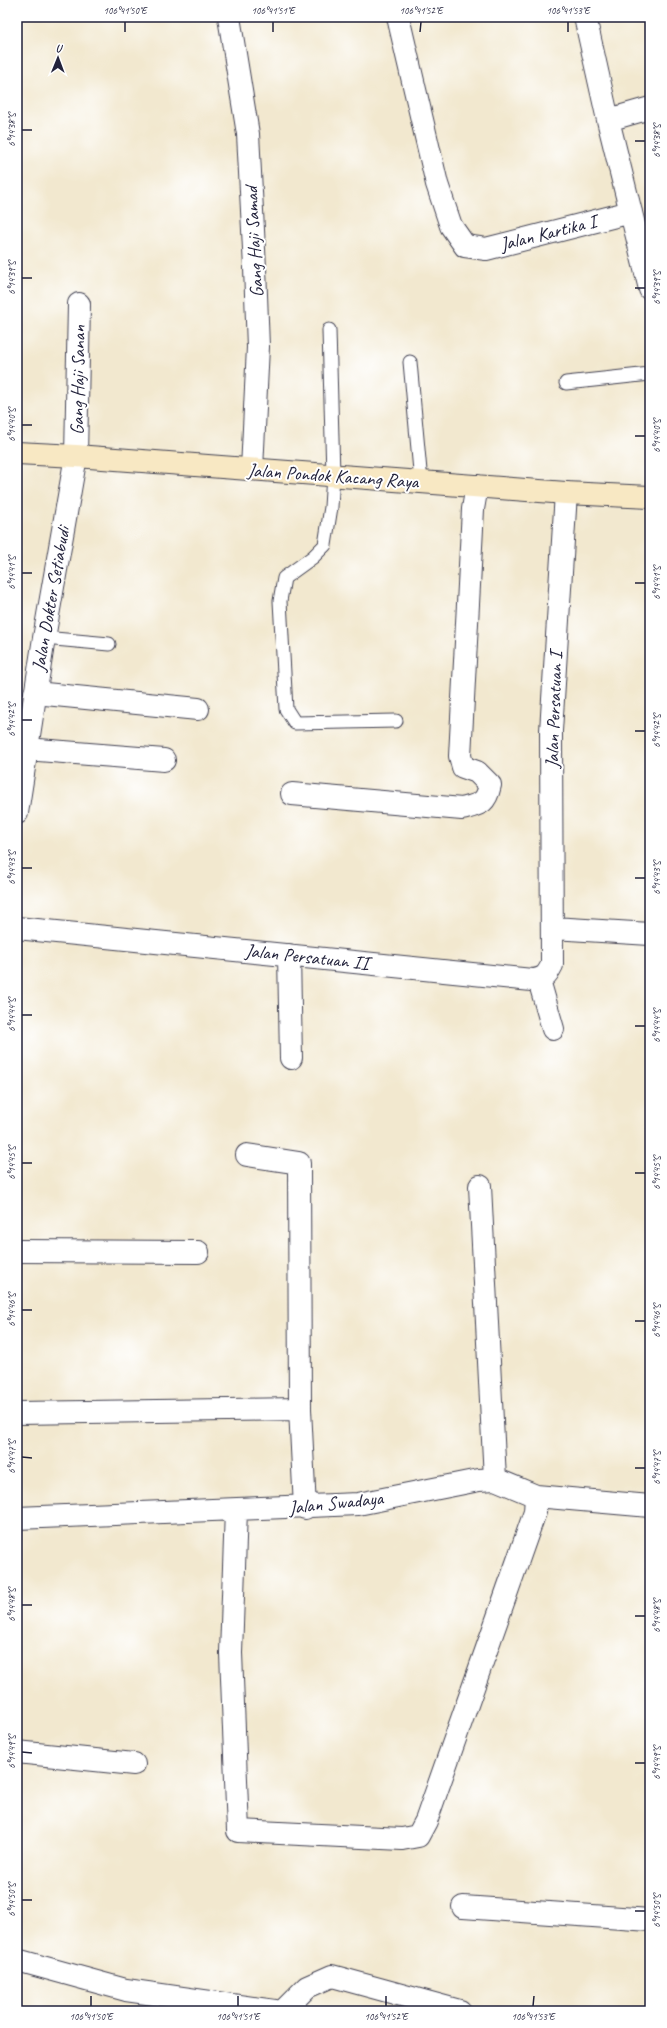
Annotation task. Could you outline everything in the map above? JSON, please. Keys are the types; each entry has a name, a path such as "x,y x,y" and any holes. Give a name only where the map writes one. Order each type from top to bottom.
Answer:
{"main road":[{"name":"Jalan Pondok Kacang Raya","path":"17,453 76,456 566,493 650,497"}],"street":[{"name":"Gang Haji Samad","path":"229,17 248,134 255,268 258,347 252,469"},
{"name":"Jalan Kartika I","path":"398,17 437,184 451,226 465,246 486,249 631,212"},
{"path":"585,17 608,120 650,289"},
{"path":"608,120 650,108"},
{"name":"Gang Haji Sanan","path":"76,456 79,304"},
{"name":"Jalan Dokter Setiabudi","path":"17,813 44,638 76,456"},
{"path":"292,794 462,809 480,804 487,797 490,784 477,772 463,766 460,756 473,509 477,486"},
{"name":"Jalan Persatuan I","path":"552,928 551,731 566,493"},
{"path":"35,693 198,709"},
{"path":"26,749 164,760"},
{"name":"Jalan Persatuan II","path":"17,928 539,980"},
{"path":"553,1029 539,980 547,976 552,965 552,928 650,934"},
{"path":"288,955 291,1058"},
{"path":"247,1155 299,1163 300,1409 305,1508"},
{"path":"480,1186 495,1479"},
{"path":"17,1251 198,1252"},
{"path":"17,1413 300,1409"},
{"name":"Jalan Swadaya","path":"17,1518 305,1508 358,1504 479,1480 495,1479 536,1496 650,1506"},
{"path":"236,1510 231,1653 238,1831 402,1839 418,1836 426,1821 535,1512 536,1496"},
{"path":"17,1752 134,1764"},
{"path":"463,1908 650,1920"},
{"path":"17,1960 126,1990 232,2008 275,2011"},
{"path":"283,2011 307,1987 332,1976 460,2011"}],"lane":[{"path":"329,330 332,475 331,507 325,545 313,557 284,578 280,601 286,709 295,723 396,721"},
{"path":"410,362 421,482"},
{"path":"566,383 650,374"},
{"path":"44,638 109,644"}]}
